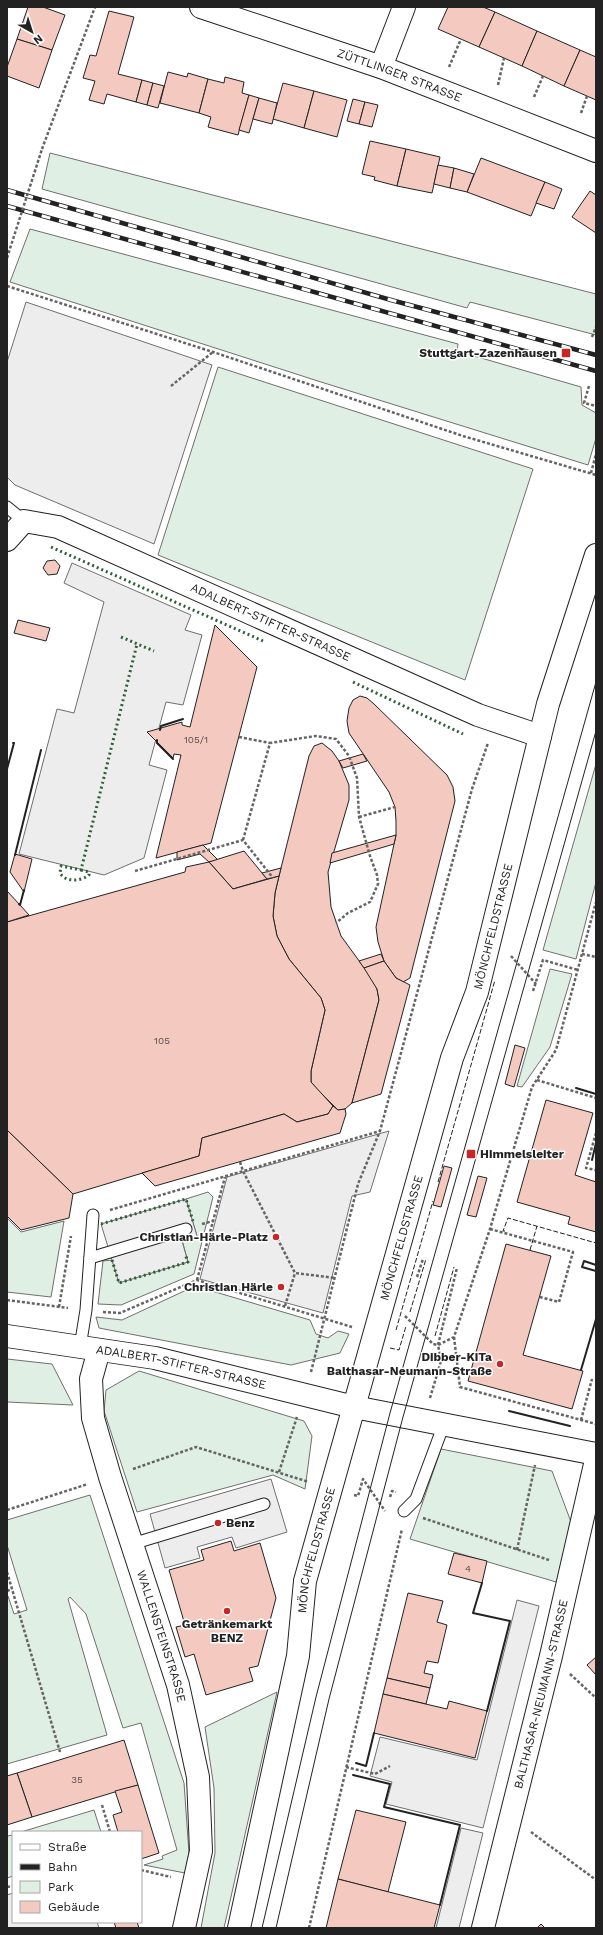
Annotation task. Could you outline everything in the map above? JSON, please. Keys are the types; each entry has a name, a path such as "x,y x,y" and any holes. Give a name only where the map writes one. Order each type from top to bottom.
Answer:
{"street":[{"name":"ZÜTTLINGER STRASSE","path":"201,7 381,67 596,151"},
{"path":"381,67 404,7"},
{"path":"7,540 24,521"},
{"name":"ADALBERT-STIFTER-STRASSE","path":"24,521 58,527 478,715 540,736"},
{"name":"MÖNCHFELDSTRASSE","path":"239,1928 298,1656 305,1581 452,1058 477,992 548,704 596,555"},
{"name":"ADALBERT-STIFTER-STRASSE","path":"7,1336 155,1358 354,1407"},
{"name":"WALLENSTEINSTRASSE","path":"90,1348 93,1418 110,1477 178,1684 198,1777 201,1852 184,1928"},
{"path":"354,1407 541,1442 596,1454"},
{"name":"BALTHASAR-NEUMANN-STRASSE","path":"483,1928 551,1656 596,1460"}],"lane":[{"path":"7,507 24,521"},
{"path":"90,1348 86,1310 93,1215"},
{"path":"90,1258 186,1229"},
{"path":"404,1512 416,1499 444,1424"},
{"path":"132,1544 264,1504"}],"path":[{"path":"7,258 42,149 95,7"},
{"path":"449,67 461,39"},
{"path":"498,85 504,58"},
{"path":"534,98 543,76"},
{"path":"581,113 587,96"},
{"path":"7,286 213,352 463,436 596,474"},
{"path":"592,337 596,327"},
{"path":"171,386 213,352"},
{"path":"589,386 584,403 596,406"},
{"path":"591,473 596,454"},
{"path":"7,1300 120,1313 197,1280 326,1317 358,1184 380,1131 472,789 496,722"},
{"path":"239,737 270,743 316,736 336,739 349,756 357,778 359,817 377,875 378,884 370,902 348,913 336,923"},
{"path":"243,840 270,743"},
{"path":"359,817 395,807"},
{"path":"135,871 243,840"},
{"path":"243,840 273,878"},
{"path":"596,902 556,1050 532,1087 490,1229 454,1337 460,1387 596,1424"},
{"path":"507,954 512,956 536,984"},
{"path":"582,954 596,957"},
{"path":"534,991 543,960 578,970"},
{"path":"537,1080 596,1098"},
{"path":"93,1215 380,1131"},
{"path":"596,1132 586,1168 596,1170"},
{"path":"240,1162 243,1171 295,1273 285,1306"},
{"path":"197,1280 226,1176"},
{"path":"490,1229 573,1252 559,1302 540,1297"},
{"path":"438,1400 430,1398 441,1361 438,1345 457,1268"},
{"path":"295,1273 335,1278"},
{"path":"404,1316 433,1344 438,1345 454,1337"},
{"path":"581,1420 592,1379"},
{"path":"541,1442 516,1550 572,1567"},
{"path":"7,1510 110,1477 196,1447 358,1496 363,1480 386,1512 388,1505"},
{"path":"390,1498 392,1491 398,1493"},
{"path":"309,1928 402,1531 404,1512"},
{"path":"7,1572 60,1752"},
{"path":"7,1590 12,1589"},
{"path":"551,1656 596,1698"},
{"path":"346,1767 375,1774 390,1766"},
{"path":"102,1805 110,1831"},
{"path":"511,1817 596,1880"},
{"path":"142,1870 195,1882"}],"green space":[{"path":"50,153 596,294 596,335 470,302 467,308 42,189"},
{"path":"30,229 458,344 457,351 581,387 582,405 596,413 596,438 588,465 321,382 10,282"},
{"path":"218,367 533,469 465,680 158,555"},
{"path":"596,764 596,882 576,959 543,950"},
{"path":"550,969 572,974 550,1047 522,1087 517,1086"},
{"path":"208,1192 213,1197 194,1274 121,1305 98,1304 103,1261 112,1260 119,1282 188,1262 182,1240 197,1236 186,1199"},
{"path":"7,1218 21,1232 64,1221 51,1297 7,1292"},
{"path":"195,1286 310,1320 316,1334 328,1338 338,1331 349,1334 340,1353 291,1365 99,1328 96,1317 122,1320"},
{"path":"7,1359 52,1364 73,1405 7,1402"},
{"path":"139,1371 304,1421 312,1436 305,1489 273,1475 137,1512 104,1411 106,1390"},
{"path":"441,1449 552,1471 574,1530 563,1584 410,1539"},
{"path":"90,1495 184,1783 189,1853 185,1873 144,1865 163,1859 162,1856 177,1850 141,1723 123,1728 86,1614 70,1597 68,1599 107,1735 7,1764 7,1597 8,1596 14,1614 27,1610 7,1545 7,1520"},
{"path":"277,1692 224,1928 201,1928 215,1853 214,1788 205,1727"},
{"path":"94,1810 101,1831 24,1831"},
{"path":"12,1835 12,1876 7,1878 7,1836"}],"shaded area":[{"path":"26,302 212,365 154,544 15,485 7,477 7,362"},
{"path":"72,563 191,615 185,630 202,635 183,705 166,702 149,765 167,770 144,858 104,875 19,854 57,709 74,713 104,602 64,583"},
{"name":"Christian-Härle-Platz","path":"389,1131 370,1192 352,1196 323,1313 200,1279 227,1177"},
{"path":"186,1199 197,1236 182,1241 188,1262 119,1283 101,1224"},
{"name":"Benz","path":"271,1479 287,1532 236,1548 232,1537 197,1547 200,1558 165,1568 150,1514"},
{"path":"517,1600 539,1606 483,1828 386,1804 392,1782 370,1776 380,1737 477,1760"},
{"path":"461,1828 483,1833 459,1928 436,1928"},
{"path":"12,1893 12,1923 97,1923 99,1928 7,1928 7,1895"}],"building":[{"path":"28,7 43,7 65,15 52,50 17,39"},
{"path":"448,7 483,7 495,12 479,47 438,29"},
{"path":"109,11 134,17 118,74 142,80 136,102 107,94 104,104 89,100 95,81 83,78 90,55 96,56"},
{"path":"495,12 537,31 522,66 479,47"},
{"path":"537,31 580,50 564,86 522,66"},
{"path":"17,39 52,50 39,88 7,76 7,67"},
{"path":"580,50 596,57 596,100 564,86"},
{"path":"168,72 187,77 188,73 208,79 199,113 160,103"},
{"path":"225,77 244,82 242,93 249,95 238,135 208,127 211,117 199,113 208,79 224,83"},
{"path":"142,80 153,83 147,105 136,102"},
{"path":"153,83 164,86 158,108 147,105"},
{"path":"283,83 314,91 304,128 273,119"},
{"path":"314,91 347,100 337,137 304,128"},
{"path":"249,95 259,98 249,133 239,130"},
{"path":"259,98 277,103 272,124 253,119"},
{"path":"353,99 365,102 359,124 347,121"},
{"path":"365,102 378,105 372,127 359,124"},
{"path":"370,141 406,149 397,186 374,180 375,177 362,174"},
{"path":"406,149 440,157 432,193 397,186"},
{"path":"481,158 545,182 531,216 467,192"},
{"path":"438,165 454,168 450,188 434,184"},
{"path":"454,168 474,174 467,192 450,188"},
{"path":"545,182 562,189 554,209 536,203"},
{"path":"590,191 596,195 596,233 572,217"},
{"path":"55,560 60,566 57,574 48,575 43,568 47,561"},
{"path":"18,620 50,628 46,641 14,633"},
{"path":"215,625 257,667 211,843 156,858 181,755 174,754 173,758 147,732 182,722 182,725 190,727"},
{"path":"360,696 367,698 374,704 447,775 453,787 455,801 410,978 403,982 396,978 384,961 378,942 376,927 396,835 395,807 389,792 349,733 347,721 349,708 353,700"},
{"path":"322,743 332,751 339,761 349,785 349,800 328,872 331,907 341,936 373,980 377,989 379,1000 352,1103 345,1109 338,1110 311,1082 311,1071 325,1010 321,998 289,959 277,936 273,916 275,893 309,756 314,746"},
{"path":"363,754 367,761 343,768 339,761"},
{"path":"396,835 394,844 330,863 332,853"},
{"path":"203,845 218,860 209,862 200,854 177,860 177,852"},
{"path":"244,851 267,879 233,889 209,862"},
{"path":"15,854 32,859 24,892 10,872"},
{"path":"209,862 233,889 279,876 275,893 273,916 277,936 289,959 321,998 325,1010 311,1071 311,1082 333,1106 328,1114 297,1122 284,1114 202,1138 199,1156 73,1194 7,1130 7,922 185,872 186,867"},
{"path":"281,868 279,876 267,879 262,873"},
{"path":"7,891 20,905 29,915 7,922"},
{"path":"381,954 384,961 364,968 359,961"},
{"path":"384,961 396,978 410,985 381,1094 352,1103 379,1000 377,989 364,968"},
{"path":"515,1045 525,1048 514,1087 505,1084"},
{"path":"546,1100 593,1113 575,1175 596,1182 596,1232 568,1224 570,1217 517,1202"},
{"path":"333,1106 338,1110 345,1109 346,1114 340,1133 155,1186 142,1173 199,1156 202,1138 284,1114 297,1122 328,1114"},
{"path":"7,1130 73,1194 69,1218 21,1230 7,1216"},
{"path":"444,1166 452,1168 441,1207 433,1205"},
{"path":"478,1176 487,1178 476,1217 467,1215"},
{"path":"506,1244 551,1256 523,1355 583,1371 572,1409 468,1381"},
{"name":"Getränkemarkt BENZ","path":"231,1541 234,1551 260,1543 276,1598 258,1666 249,1668 253,1681 206,1695 194,1654 185,1657 176,1627 185,1625 169,1570 204,1560 201,1550"},
{"path":"454,1553 487,1561 482,1583 448,1574"},
{"path":"408,1593 443,1601 437,1622 447,1625 438,1663 427,1661 424,1673 433,1675 430,1688 387,1678"},
{"path":"596,1657 596,1675 587,1665"},
{"path":"387,1678 430,1688 426,1704 383,1694"},
{"path":"383,1694 447,1709 449,1701 487,1711 475,1758 374,1733"},
{"path":"124,1740 138,1785 32,1817 17,1773"},
{"path":"17,1773 32,1817 7,1825 7,1776"},
{"path":"138,1785 159,1853 142,1859 142,1831 118,1831 113,1815 122,1812 115,1791"},
{"path":"356,1810 406,1822 388,1892 338,1879"},
{"path":"338,1879 440,1905 434,1928 326,1928"},
{"path":"114,1923 137,1923 139,1928 116,1928"},
{"path":"541,1924 545,1928 537,1928"}],"tram line":[{"path":"262,1928 316,1697 390,1413 596,682"},
{"path":"276,1928 329,1699 403,1417 596,731"}],"railway":[{"path":"7,190 391,300 596,355"},
{"path":"7,206 596,371"}],"hedge":[{"path":"51,547 263,641"},
{"path":"121,637 154,651"},
{"path":"81,870 89,872 89,875 81,879 73,880 65,878 60,873 61,866 81,870 137,644"},
{"path":"353,682 463,734"},
{"path":"101,1224 186,1199 193,1221"},
{"path":"112,1260 119,1283 188,1262 185,1254"}],"fence":[{"path":"438,1182 495,980"},
{"path":"396,1330 433,1201"},
{"path":"505,1231 503,1231 508,1218 596,1243"},
{"path":"530,1250 537,1226"},
{"path":"410,1312 426,1259"},
{"path":"435,1336 454,1267"},
{"path":"390,1348 399,1350 406,1326"}],"wall":[{"path":"160,730 161,726 183,719"},
{"path":"157,740 157,743 173,759"},
{"path":"7,769 13,743"},
{"path":"15,855 41,750"},
{"path":"19,904 20,905 24,890"},
{"path":"576,1088 596,1094"},
{"path":"592,1160 596,1143"},
{"path":"596,1265 584,1261 582,1267 596,1271"},
{"path":"581,1370 596,1319"},
{"path":"509,1411 570,1426"},
{"path":"482,1583 473,1613 510,1621 487,1711"},
{"path":"356,1763 366,1766 374,1733"},
{"path":"353,1775 390,1784 384,1807 460,1825 440,1905"}],"place":[{"name":"Stuttgart-Zazenhausen","path":"566,353"},
{"name":"Himmelsleiter","path":"471,1154"},
{"name":"Christian-Härle-Platz","path":"276,1237"},
{"name":"Christian Härle","path":"281,1287"},
{"name":"Dibber-KiTa Balthasar-Neumann-Straße","path":"500,1364"},
{"name":"Benz","path":"218,1523"},
{"name":"Getränkemarkt BENZ","path":"227,1611"}]}
